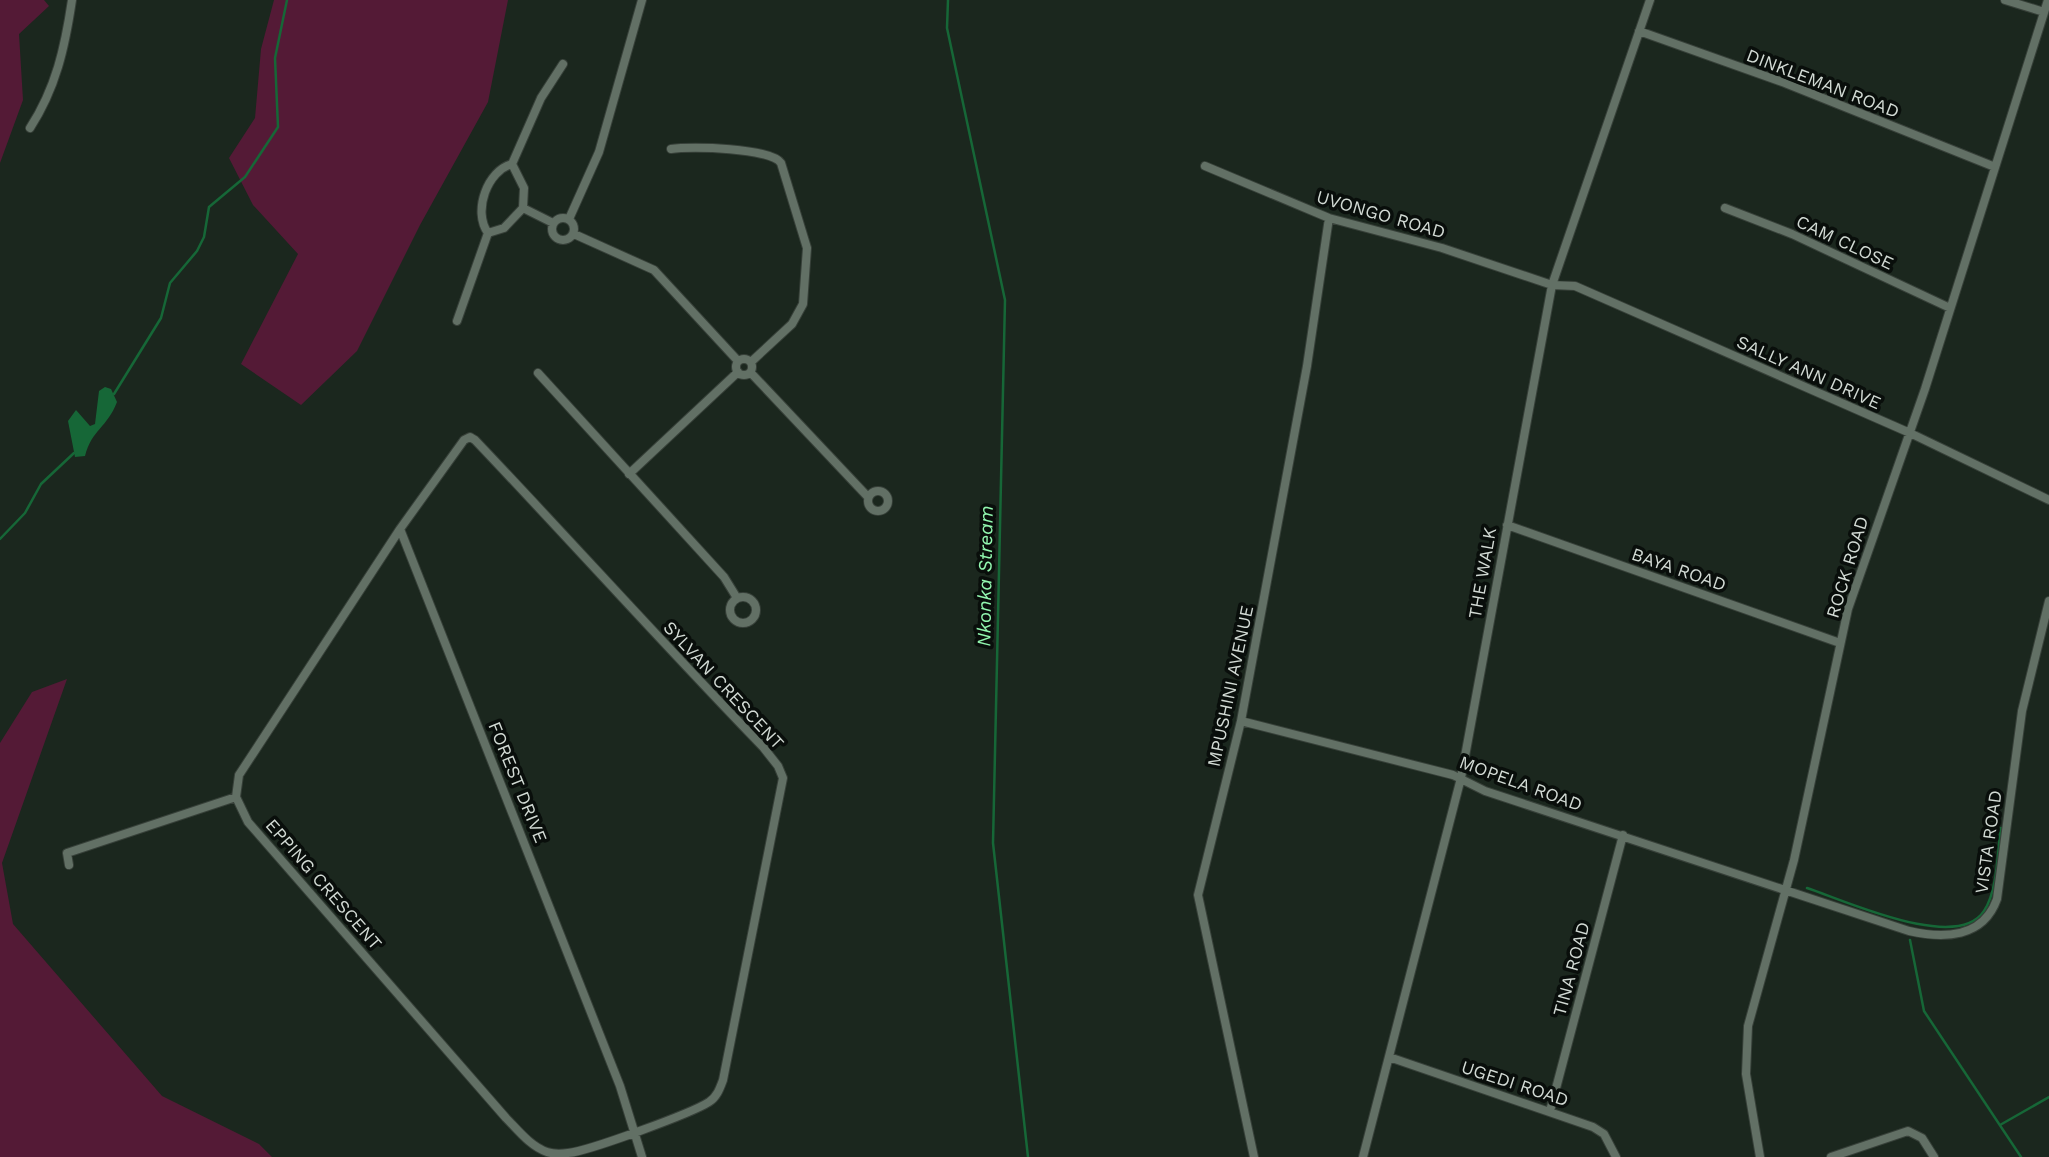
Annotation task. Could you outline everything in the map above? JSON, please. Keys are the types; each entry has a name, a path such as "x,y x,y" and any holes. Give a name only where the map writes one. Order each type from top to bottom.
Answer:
{"street":[{"path":"30,128 49,98 60,65 72,0"},
{"path":"569,219 603,140 642,0"},
{"name":"THE WALK","path":"1363,1157 1461,778 1552,285 1650,0"},
{"path":"2005,0 2044,12"},
{"name":"ROCK ROAD","path":"1759,1157 1745,1045 1763,965 1785,890 1840,643 1857,576 1910,433 2048,0"},
{"path":"2039,30 2049,36"},
{"name":"DINKLEMAN ROAD","path":"1639,31 1784,83 1995,167"},
{"path":"488,233 483,226 483,201 498,169 512,163 541,98 563,64"},
{"path":"671,149 689,146 749,152 772,156 781,163 807,248 803,304 792,324 751,362 751,373 868,497"},
{"path":"488,233 504,228 523,208 524,188 512,163"},
{"name":"UVONGO ROAD","path":"1205,166 1329,218 1442,248 1552,285"},
{"path":"523,208 553,223"},
{"name":"CAM CLOSE","path":"1724,208 1792,234 1950,308"},
{"path":"562,217 569,219 574,224 574,234 567,239 556,238 552,231 553,223 562,217"},
{"name":"MPUSHINI AVENUE","path":"1254,1157 1198,895 1241,721 1307,366 1329,218"},
{"path":"457,321 488,233"},
{"path":"574,234 654,270 738,361 738,372 629,474"},
{"name":"SALLY ANN DRIVE","path":"1552,285 1575,286 1910,433 2049,500"},
{"path":"738,361 744,358 751,362"},
{"path":"738,372 746,375 751,373"},
{"path":"538,373 724,577 737,598"},
{"name":"SYLVAN CRESCENT","path":"400,529 464,440 470,437 762,747 778,766 783,778 720,1087 709,1102 635,1130"},
{"name":"BAYA ROAD","path":"1507,525 1840,643"},
{"path":"69,865 67,853 236,797 239,775 400,529"},
{"name":"FOREST DRIVE","path":"400,529 536,869 635,1130 642,1157"},
{"name":"VISTA ROAD","path":"1785,890 1917,933 1957,934 1984,922 1994,908 2000,889 2022,711 2049,601"},
{"name":"MOPELA ROAD","path":"1241,721 1461,778 1485,790 1785,890"},
{"name":"EPPING CRESCENT","path":"236,797 257,832 526,1139 547,1152 570,1153 635,1130"},
{"name":"TINA ROAD","path":"1550,1111 1623,835"},
{"name":"UGEDI ROAD","path":"1389,1057 1594,1127 1604,1134 1616,1157"},
{"path":"1831,1157 1908,1131 1922,1138 1934,1157"}],"shaded area":[{"path":"0,0 44,0 49,6 19,34 23,100 0,163"},
{"path":"274,0 508,0 488,102 420,225 357,351 301,405 241,364 298,254 253,205 229,158 255,118 261,49"},
{"path":"105,387 111,389 117,402 109,418 92,440 85,456 75,457 68,421 76,410 90,426 95,424 99,391"},
{"path":"67,679 2,863 13,924 162,1096 259,1144 272,1157 0,1157 0,743 32,692"}],"waterway":[{"path":"114,394 161,318 170,283 197,251 204,237 209,207 245,177 278,127 275,58 287,0"},
{"name":"Nkonka Stream","path":"948,0 947,28 1005,300 993,843 1028,1157"},
{"path":"0,539 25,513 41,484 74,453"},
{"path":"1807,888 1899,920 1950,927 1970,923 1984,911 1992,893 2001,828"},
{"path":"1910,940 1924,1011 2021,1157"},
{"path":"2000,1125 2049,1097"}]}
